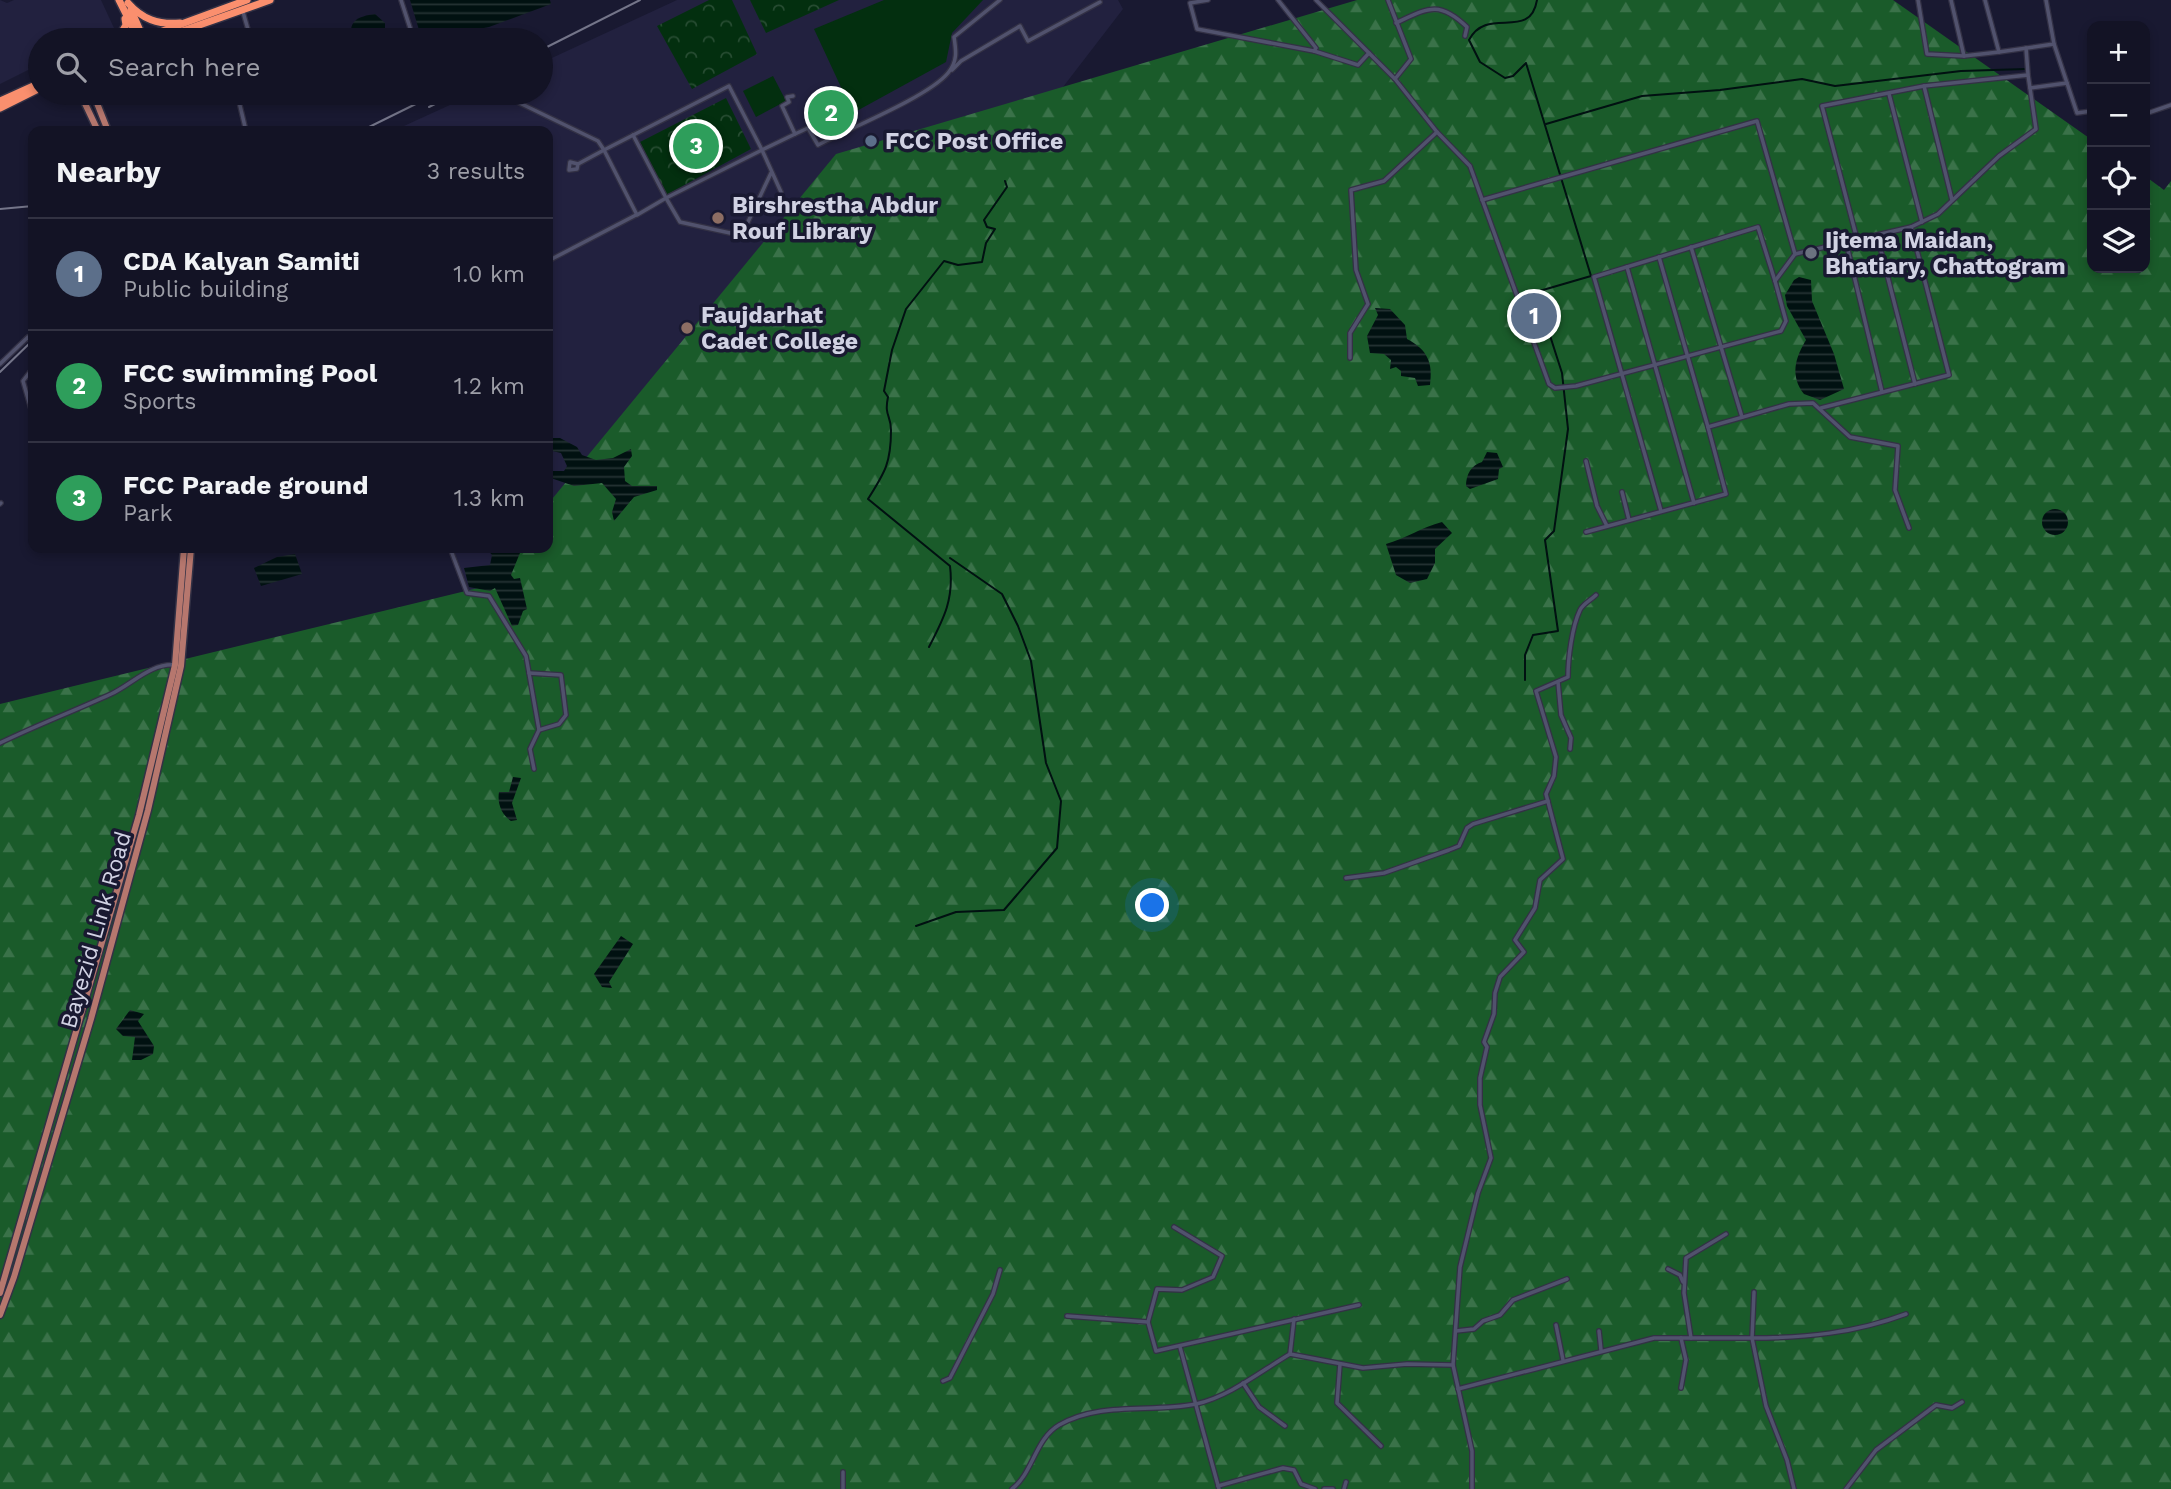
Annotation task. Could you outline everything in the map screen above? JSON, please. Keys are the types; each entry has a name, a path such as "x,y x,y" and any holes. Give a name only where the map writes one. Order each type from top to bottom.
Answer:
{"highway":[{"path":"173,28 247,0"},
{"path":"192,28 270,0"},
{"path":"124,2 150,20 189,22"},
{"path":"124,2 136,28"},
{"path":"124,2 124,28"},
{"path":"2,99 28,88"},
{"path":"0,108 28,94"}],"main road":[{"path":"87,105 97,126"},
{"path":"98,105 106,126"},
{"name":"Bayezid Link Road","path":"0,1315 13,1254 139,815 175,665 184,553"},
{"name":"Bayezid Link Road","path":"0,1293 22,1253 148,810 181,666 191,553"}],"street":[{"path":"401,0 410,28"},
{"path":"950,71 958,51 954,37 1000,0"},
{"path":"1208,0 1190,2 1197,29 1314,51 1358,65 1369,53"},
{"path":"1278,0 1315,48 1314,51"},
{"path":"1316,0 1395,79 1437,132 1470,166 1549,384 1555,388 1576,386 1622,374 1720,346 1781,331 1786,321 1758,227 1594,277 1622,374 1661,511"},
{"path":"1388,0 1411,59 1395,79"},
{"path":"1437,0 1439,6 1467,27 1465,36"},
{"path":"1919,0 1927,54 1964,56 2054,44"},
{"path":"1951,0 1964,56"},
{"path":"1985,0 1999,52"},
{"path":"2046,0 2054,44 2077,113 2087,112"},
{"path":"553,258 666,198 808,128 818,145 933,86 961,61 1020,26 1028,41 1100,2"},
{"path":"1396,23 1431,6 1439,6"},
{"path":"242,10 247,28"},
{"path":"1775,281 1794,254 1911,227 1938,214 1999,156 2036,129 2026,48"},
{"path":"1857,239 1822,106 1924,86 2028,75"},
{"path":"2030,88 2067,82"},
{"path":"578,164 729,86 781,192"},
{"path":"1924,86 1952,201"},
{"path":"1889,94 1922,222"},
{"path":"793,96 787,97 789,102 782,106 795,134"},
{"path":"240,105 246,126"},
{"path":"524,105 598,141 637,215"},
{"path":"2150,112 2171,105"},
{"path":"1482,200 1757,121 1794,254"},
{"path":"1350,358 1350,333 1368,304 1356,270 1351,190 1384,181 1437,132"},
{"path":"633,135 680,222 730,233 748,222 771,173"},
{"path":"1821,408 1950,375 1911,227"},
{"path":"1877,235 1915,384"},
{"path":"1846,242 1882,392"},
{"path":"1691,247 1742,418"},
{"path":"1586,532 1726,494 1659,257"},
{"path":"1627,267 1694,503"},
{"path":"0,364 28,338"},
{"path":"28,374 23,381 28,398"},
{"path":"1708,427 1789,404 1813,403 1850,437 1898,446 1895,490 1909,528"},
{"path":"1586,461 1597,506 1607,526"},
{"path":"1622,492 1629,520"},
{"path":"452,553 467,593 491,598 526,656 538,730 530,749 534,769"},
{"path":"1472,1489 1472,1451 1453,1365 1460,1267 1478,1193 1491,1158 1480,1105 1480,1078 1487,1047 1483,1041 1494,1014 1495,993 1500,977 1524,952 1515,940 1535,908 1539,880 1563,859 1546,794 1554,776 1556,757 1536,691 1568,677 1568,651 1574,641 1581,607 1596,595"},
{"path":"0,743 54,716 112,693 149,671 161,666 175,665"},
{"path":"529,673 561,675 563,685 566,715 559,724 538,730"},
{"path":"1558,682 1561,715 1571,738 1570,749"},
{"path":"1346,878 1384,873 1449,850 1459,846 1467,828 1473,824 1548,801"},
{"path":"1174,1227 1223,1256 1213,1277 1182,1290 1157,1289 1149,1322 1156,1351 1359,1305"},
{"path":"1684,1287 1686,1258 1726,1234"},
{"path":"1668,1269 1681,1275 1690,1338"},
{"path":"943,1381 950,1378 993,1294 1000,1270"},
{"path":"1456,1331 1474,1329 1483,1321 1500,1315 1513,1300 1567,1279"},
{"path":"1754,1292 1752,1338 1766,1406 1787,1460 1794,1489"},
{"path":"1458,1389 1654,1338 1806,1338 1866,1327 1906,1314"},
{"path":"1067,1316 1149,1322"},
{"path":"1290,1354 1294,1319"},
{"path":"1556,1325 1563,1360"},
{"path":"1599,1331 1601,1350"},
{"path":"1681,1338 1686,1360 1681,1388"},
{"path":"1180,1347 1198,1404 1218,1487 1283,1468 1294,1469 1301,1484 1315,1489"},
{"path":"1012,1489 1027,1472 1039,1446 1057,1426 1099,1410 1152,1410 1198,1404 1243,1382 1290,1354 1363,1368 1407,1364 1453,1365"},
{"path":"1340,1364 1337,1403 1381,1446"},
{"path":"1243,1382 1259,1407 1285,1426"},
{"path":"1846,1489 1876,1450 1919,1417 1936,1405 1952,1408 1962,1402"},
{"path":"843,1472 843,1489"},
{"path":"1344,1489 1346,1482"},
{"path":"1324,1489 1333,1489"}],"shaded area":[{"path":"0,0 7,3 14,0 101,0 114,28 28,28 28,70 0,84"},
{"path":"410,0 550,0 551,4 484,28 418,28"},
{"name":"Faujdarhat Cadet College","path":"677,0 1118,0 1123,9 1063,87 689,527 469,591 455,553 553,553 553,126 404,126 450,105 553,105 553,57"},
{"path":"375,14 385,23 385,28 351,28 352,24 363,16"},
{"path":"1799,277 1811,280 1812,301 1834,354 1844,389 1820,400 1804,394 1797,380 1797,360 1806,340 1787,306 1785,295 1794,280"},
{"path":"1375,308 1390,309 1405,325 1407,339 1428,358 1431,370 1430,385 1418,386 1415,378 1401,376 1401,371 1396,367 1390,369 1391,360 1384,354 1370,353 1367,336 1378,315"},
{"path":"553,438 560,438 577,447 582,455 596,460 613,458 631,449 632,456 624,467 625,481 632,486 657,486 657,490 634,497 614,521 612,512 616,499 602,483 574,486 553,479 553,471 564,471 567,466 561,453 553,451"},
{"path":"1487,452 1497,453 1503,467 1499,469 1498,479 1470,489 1466,486 1468,474 1475,465 1482,462"},
{"path":"2055,509 2064,513 2068,522 2064,531 2055,535 2046,531 2042,522 2046,513"},
{"path":"1442,522 1452,533 1435,549 1435,563 1427,579 1410,583 1396,575 1386,544"},
{"path":"490,553 520,553 511,575 514,579 520,578 527,609 523,611 518,625 512,626 495,588 490,591 469,587 464,568 490,565"},
{"path":"295,554 302,574 261,586 254,568 277,557"},
{"path":"513,777 521,778 512,803 517,820 511,821 501,809 499,792 509,792"},
{"path":"621,936 633,944 609,982 612,988 602,987 594,974"},
{"path":"130,1010 144,1014 138,1021 154,1046 153,1054 141,1060 132,1060 135,1037 123,1036 116,1029"}],"green space":[{"path":"709,0 732,0 757,54 692,89 657,26"},
{"path":"750,0 839,0 766,33"},
{"path":"884,0 983,0 952,33 946,62 853,113 814,29"},
{"path":"1357,0 1893,0 2087,136 2087,273 2150,273 2150,180 2164,190 2171,181 2171,1489 0,1489 0,704 478,588 508,553 553,553 553,498 836,154"},
{"path":"773,76 786,101 756,117 743,91"},
{"path":"726,98 751,149 666,195 640,142"}],"waterway":[{"path":"1525,680 1525,655 1533,635 1558,631 1545,540 1554,531 1568,429 1562,373 1536,292 1591,276 1526,63 1513,76 1505,78 1480,62 1469,40 1477,30 1486,25 1526,19 1533,12 1537,0"},
{"path":"1546,124 1642,96 1720,90 1802,79 1835,86 1961,71 2026,69"},
{"path":"929,647 947,608 951,589 950,566 868,499 883,474 890,451 888,397 884,391 892,350 906,309 944,261 958,265 982,262 986,243 995,229 987,227 984,220 1007,187 1005,181"},
{"path":"916,926 956,912 1004,910 1057,848 1061,801 1046,763 1031,661 1002,594 950,558"}],"railway":[{"path":"553,44 640,0"},
{"path":"371,126 414,105"},
{"path":"429,107 433,105"},
{"path":"0,209 28,206"},
{"path":"0,372 28,345"}],"place":[{"name":"FCC swimming Pool","path":"831,113"},
{"name":"FCC Post Office","path":"871,141"},
{"name":"FCC Parade ground","path":"696,146"},
{"name":"Birshrestha Abdur Rouf Library","path":"718,218"},
{"name":"Ijtema Maidan, Bhatiary, Chattogram","path":"1811,253"},
{"name":"CDA Kalyan Samiti","path":"1534,316"},
{"name":"Faujdarhat Cadet College","path":"687,328"}]}
